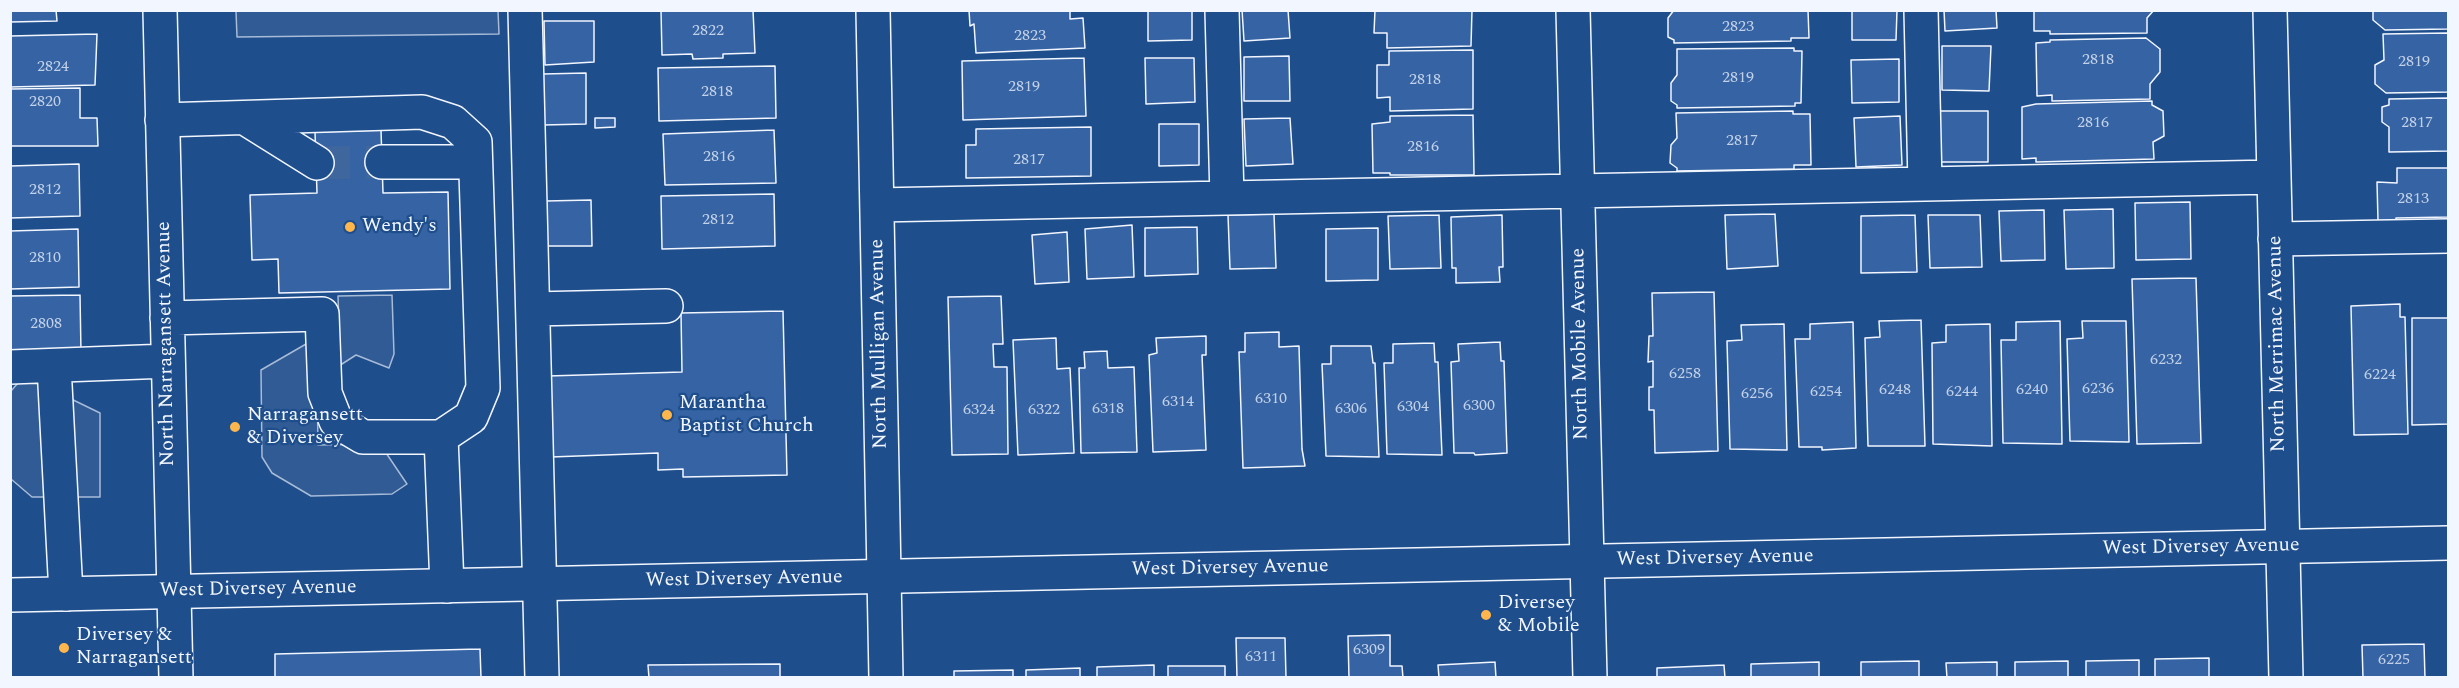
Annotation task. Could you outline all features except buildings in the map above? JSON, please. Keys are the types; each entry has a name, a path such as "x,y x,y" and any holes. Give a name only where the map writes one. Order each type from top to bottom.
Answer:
{"street":[{"name":"North Narragansett Avenue","path":"160,10 176,678"},
{"path":"525,10 542,678"},
{"name":"North Mulligan Avenue","path":"873,10 886,678"},
{"path":"1222,10 1227,198"},
{"name":"North Mobile Avenue","path":"1573,10 1590,678"},
{"path":"1921,10 1925,184"},
{"name":"North Merrimac Avenue","path":"2270,10 2286,678"},
{"path":"162,120 422,112 453,122 475,142 483,388 471,417 441,436 363,436 336,421 325,393 322,314 167,318"},
{"path":"245,118 316,163"},
{"path":"382,162 475,162"},
{"path":"877,205 2274,177"},
{"path":"2276,239 2448,236"},
{"path":"533,309 666,306"},
{"path":"10,367 168,361"},
{"path":"54,366 66,594"},
{"path":"441,436 447,586"},
{"name":"West Diversey Avenue","path":"10,595 2448,543"}],"shaded area":[{"path":"236,11 498,11 499,34 237,37"},
{"path":"392,295 394,354 389,368 356,355 317,380 318,445 380,444 407,484 392,494 311,496 272,473 262,457 261,370 339,325 338,296"},
{"path":"63,373 65,396 100,413 100,497 32,497 11,479 11,391 24,376"}],"tunnel":[{"path":"317,163 382,162"}],"place":[{"name":"Wendy's","path":"350,227"},
{"name":"Marantha Baptist Church","path":"667,415"},
{"name":"Narragansett & Diversey","path":"235,427"},
{"name":"Diversey & Mobile","path":"1486,615"},
{"name":"Diversey & Narragansett","path":"64,648"}]}
